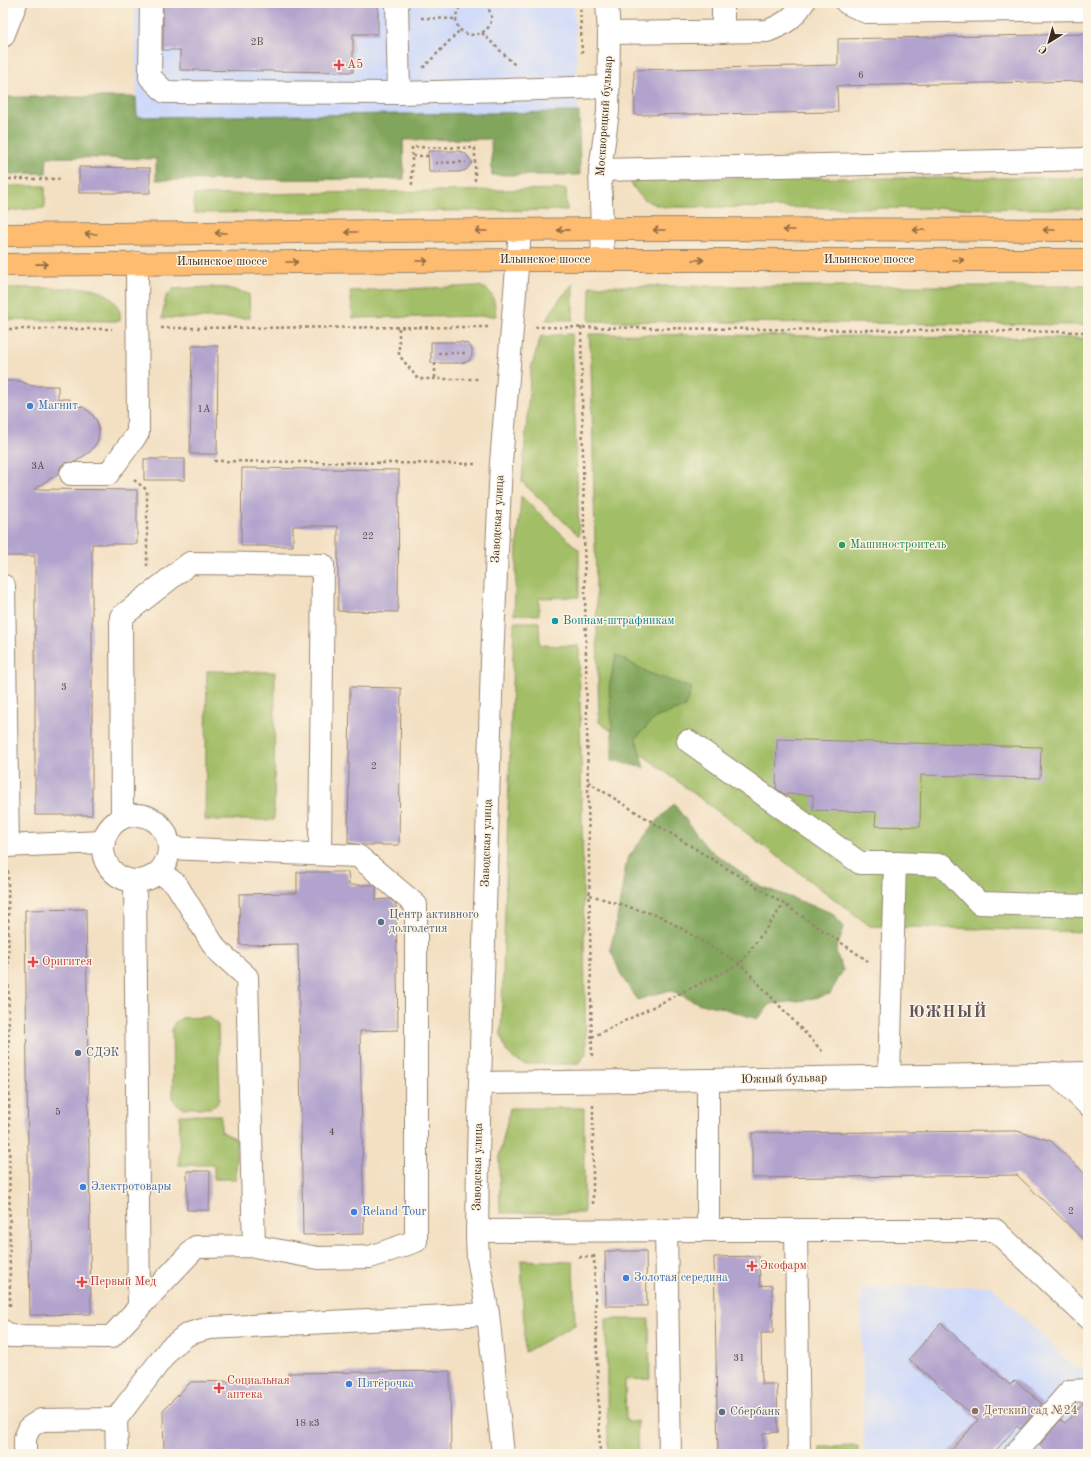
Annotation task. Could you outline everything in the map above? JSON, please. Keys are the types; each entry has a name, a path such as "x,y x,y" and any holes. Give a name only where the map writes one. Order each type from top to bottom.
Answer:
{"main road":[{"path":"3,235 602,230 1088,230"},
{"name":"Ильинское шоссе","path":"3,265 518,260 1088,260"}],"street":[{"path":"3,36 16,3"},
{"path":"151,3 150,77 165,92 399,92 608,87"},
{"name":"Москворецкий бульвар","path":"603,260 600,170 608,112 609,34 607,3"},
{"path":"723,3 724,32"},
{"path":"609,34 766,31 783,25 798,11 803,3"},
{"path":"847,3 866,12 1088,9"},
{"path":"397,10 399,92"},
{"path":"600,170 1088,159"},
{"name":"Заводская улица","path":"503,1454 488,1314 478,1258 477,1231 492,661 501,463 520,231"},
{"path":"71,474 108,474 138,433 137,263"},
{"path":"122,818 121,617 190,563 323,565 320,854"},
{"path":"4,586 5,846 104,842"},
{"path":"688,741 860,862 943,865 979,903 1088,906"},
{"path":"132,815 142,816 152,819 166,834 169,854 165,864 159,872 151,878 135,881 121,877 112,871 105,857 104,842 108,832 114,824 122,818 132,815"},
{"path":"6,1334 111,1337 196,1247 254,1246 318,1258 370,1257 416,1241 416,905 358,856 169,848"},
{"path":"889,1077 895,863"},
{"path":"159,872 176,884 216,950 247,977 254,1246"},
{"path":"135,881 139,1308"},
{"path":"1055,1073 1088,1105"},
{"name":"Южный бульвар","path":"481,1083 1088,1073"},
{"path":"708,1080 708,1230"},
{"path":"666,1230 670,1454"},
{"path":"796,1230 800,1454"},
{"path":"477,1231 995,1230 1088,1318"},
{"path":"117,1454 116,1419 170,1348 188,1334 209,1328 488,1314"},
{"path":"1015,1454 1070,1391 1088,1390"},
{"path":"25,1454 24,1438 30,1427 41,1420 116,1419"}],"path":[{"path":"464,3 457,11 456,19 458,26 463,32 471,35 486,31 490,24 492,17 489,9 484,3"},
{"path":"397,10 456,19"},
{"path":"399,92 461,29"},
{"path":"482,33 540,89"},
{"path":"412,185 412,147 475,148 475,184"},
{"path":"412,156 428,156"},
{"path":"435,162 466,162"},
{"path":"3,179 63,179"},
{"path":"581,327 594,1230 600,1454"},
{"path":"3,329 581,327 1088,332"},
{"path":"399,328 399,356 418,379 479,379"},
{"path":"438,353 467,353"},
{"path":"435,363 435,379"},
{"path":"214,461 501,463"},
{"path":"114,465 147,490 147,574 158,588"},
{"path":"588,782 784,904 892,977"},
{"path":"5,846 6,1334"},
{"path":"590,895 662,917 740,964 848,1078"},
{"path":"592,1036 740,964 784,904"}],"shaded area":[{"path":"135,3 574,3 579,112 137,117"},
{"name":"Детский сад №24","path":"991,1286 1076,1369 1088,1367 1088,1454 864,1454 861,1287"}],"green space":[{"path":"3,97 136,97 137,117 579,112 580,175 492,175 491,139 403,140 404,179 156,180 156,159 47,157 46,173 3,174"},
{"path":"629,178 1088,178 1088,209 665,207 642,198 635,190"},
{"path":"3,186 45,186 45,208 3,211"},
{"path":"566,189 567,210 194,213 194,195"},
{"path":"573,284 573,320 546,320 560,299"},
{"path":"477,286 487,290 492,296 496,316 353,318 350,291"},
{"path":"590,286 1088,286 1088,325 589,321"},
{"path":"209,287 227,288 249,294 250,318 162,318 166,296 173,289"},
{"path":"3,288 92,288 108,295 115,302 120,312 120,321 3,320"},
{"path":"572,334 579,536 522,482 531,368 541,336"},
{"name":"Машиностроитель","path":"589,334 1088,338 1088,932 870,926 599,722 591,360"},
{"path":"521,496 579,550 579,597 539,598 539,615 514,614"},
{"path":"514,622 539,622 540,645 579,646 586,1054 578,1064 525,1064 514,1059 506,1051 501,1035"},
{"path":"616,655 649,673 692,688 685,707 655,718 636,738 644,768 612,760 612,726 609,687"},
{"path":"207,671 275,672 274,820 205,820"},
{"path":"674,804 706,847 760,886 832,913 844,927 836,952 843,970 830,994 806,1000 771,1004 757,1019 719,1007 700,1004 670,990 637,1000 622,977 610,949 615,930 627,859 654,824"},
{"path":"208,1017 218,1025 220,1098 217,1104 211,1108 183,1108 176,1104 173,1097 172,1028 175,1022 182,1018"},
{"path":"510,1108 584,1108 584,1213 500,1213 499,1157"},
{"path":"180,1115 221,1115 221,1131 237,1140 236,1179 214,1179 214,1165 179,1165"},
{"path":"521,1260 573,1262 575,1325 525,1352"},
{"path":"606,1319 649,1319 650,1379 625,1380 626,1421 637,1421 638,1454 608,1454"},
{"path":"858,1446 858,1454 820,1454 820,1447"}],"building":[{"path":"163,3 378,3 378,34 353,34 353,72 180,70 180,50 163,50"},
{"path":"1088,34 1088,81 837,86 838,112 635,115 634,70 838,65 838,39"},
{"path":"428,151 459,151 465,153 472,162 466,170 459,172 429,172"},
{"path":"79,167 150,168 150,193 79,193"},
{"path":"431,342 462,342 468,344 472,349 472,355 469,361 462,363 431,363"},
{"path":"192,346 218,346 217,454 190,454"},
{"path":"3,381 20,381 32,386 58,386 58,399 70,399 70,404 83,407 91,413 97,421 99,432 97,442 91,451 75,462 64,463 60,467 59,473 34,489 137,490 137,544 92,544 92,815 35,815 35,556 3,556"},
{"path":"144,459 185,459 185,480 144,480"},
{"path":"242,468 399,470 398,612 338,611 338,526 293,526 293,546 241,546"},
{"path":"350,687 401,688 399,845 362,845 348,843"},
{"path":"777,739 1041,747 1040,778 921,775 920,827 875,826 876,812 813,810 813,795 784,794 776,788"},
{"path":"297,872 348,872 349,885 373,885 376,887 376,900 390,899 396,904 398,1030 360,1031 364,1234 303,1235 298,944 240,945 239,894 297,893"},
{"path":"86,909 91,1314 30,1315 25,910"},
{"path":"1017,1131 1051,1141 1088,1177 1088,1244 1017,1175 752,1178 752,1133"},
{"path":"187,1171 210,1171 209,1210 187,1210"},
{"name":"Золотая середина","path":"605,1251 646,1251 647,1306 606,1306"},
{"path":"759,1256 760,1286 772,1285 773,1333 761,1333 762,1384 777,1384 778,1432 763,1433 763,1454 718,1454 714,1257"},
{"path":"941,1323 1010,1385 1015,1380 1042,1404 1020,1429 1017,1426 993,1454 948,1454 978,1420 909,1359"},
{"path":"450,1371 451,1454 164,1454 163,1410 191,1382 288,1380 288,1373"},
{"path":"1083,1403 1088,1403 1088,1454 1050,1454 1039,1445 1061,1420 1065,1423"}],"place":[{"name":"А5","path":"339,65"},
{"name":"Магнит","path":"30,406"},
{"name":"Машиностроитель","path":"842,545"},
{"name":"Воинам-штрафникам","path":"555,621"},
{"name":"Центр активного долголетия","path":"381,922"},
{"name":"Оригитея","path":"33,962"},
{"name":"СДЭК","path":"78,1053"},
{"name":"Электротовары","path":"83,1187"},
{"name":"Reland Tour","path":"354,1212"},
{"name":"Экофарм","path":"752,1266"},
{"name":"Золотая середина","path":"626,1278"},
{"name":"Первый Мед","path":"82,1282"},
{"name":"Пятёрочка","path":"349,1384"},
{"name":"Социальная аптека","path":"219,1388"},
{"name":"Детский сад №24","path":"975,1411"},
{"name":"Сбербанк","path":"722,1412"}],"district":[{"name":"ЮЖНЫЙ","path":"948,1013"}]}
